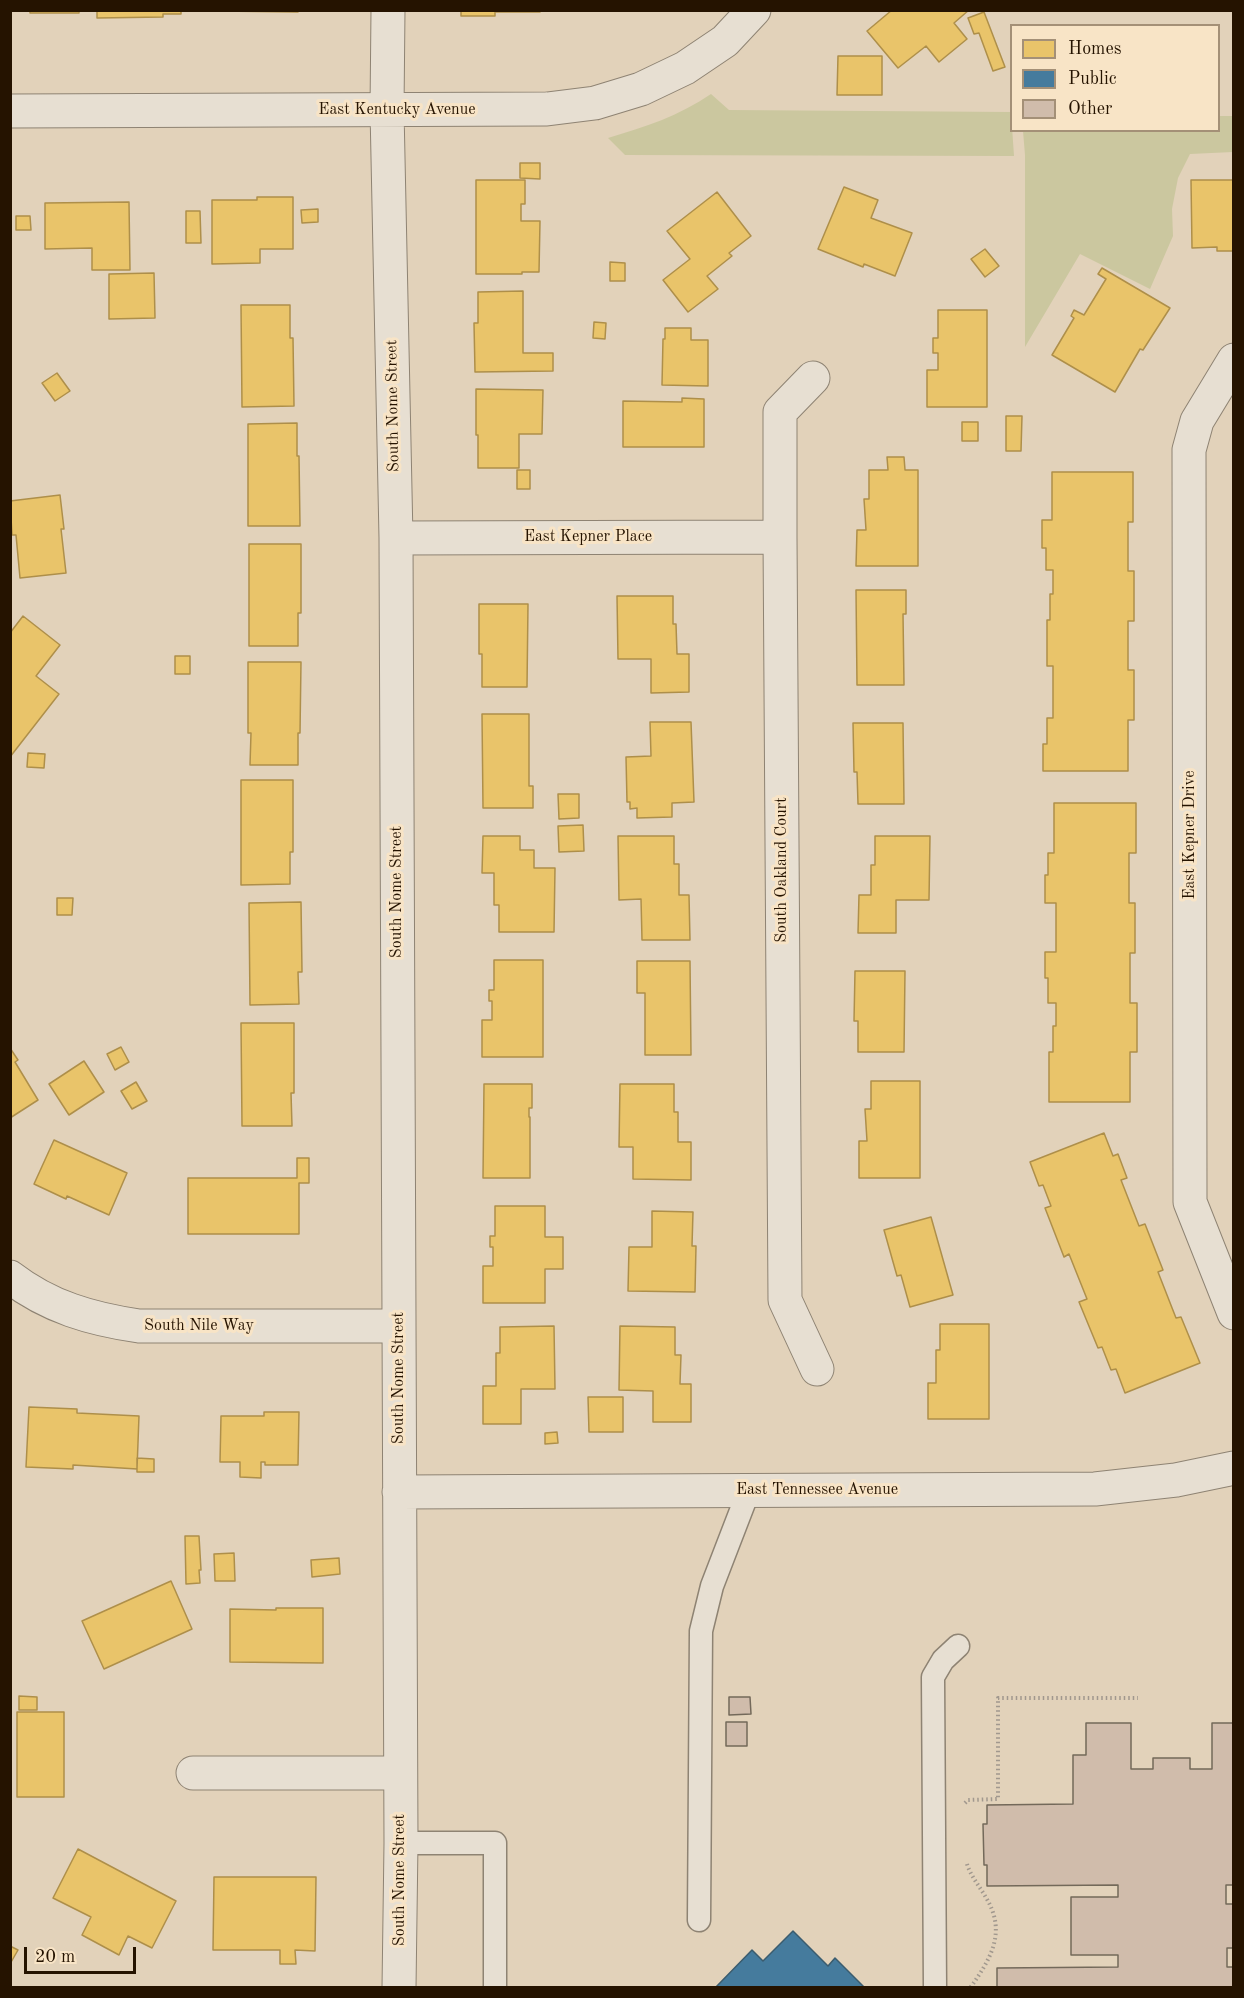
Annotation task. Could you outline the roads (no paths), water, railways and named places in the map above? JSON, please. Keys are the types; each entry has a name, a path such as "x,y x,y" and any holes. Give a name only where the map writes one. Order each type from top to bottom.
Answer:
{"street":[{"name":"South Nome Street","path":"388,10 387,110 396,538 401,1843 399,1988"},
{"name":"East Kentucky Avenue","path":"10,111 547,109 595,103 641,88 685,68 724,40 754,10"},
{"name":"East Kepner Drive","path":"1233,360 1197,421 1189,450 1190,1202 1233,1313"},
{"name":"South Oakland Court","path":"813,378 780,412 780,537 785,1300 817,1369"},
{"name":"East Kepner Place","path":"396,538 780,537"},
{"name":"South Nile Way","path":"10,1277 25,1288 61,1307 99,1320 139,1326 399,1326"},
{"name":"East Tennessee Avenue","path":"399,1492 1095,1489 1176,1480 1233,1468"},
{"path":"193,1773 400,1773"}],"lane":[{"path":"699,1920 701,1631 712,1586 749,1490"},
{"path":"935,1988 933,1677 943,1660 958,1646"},
{"path":"401,1843 495,1843 495,1988"}]}
